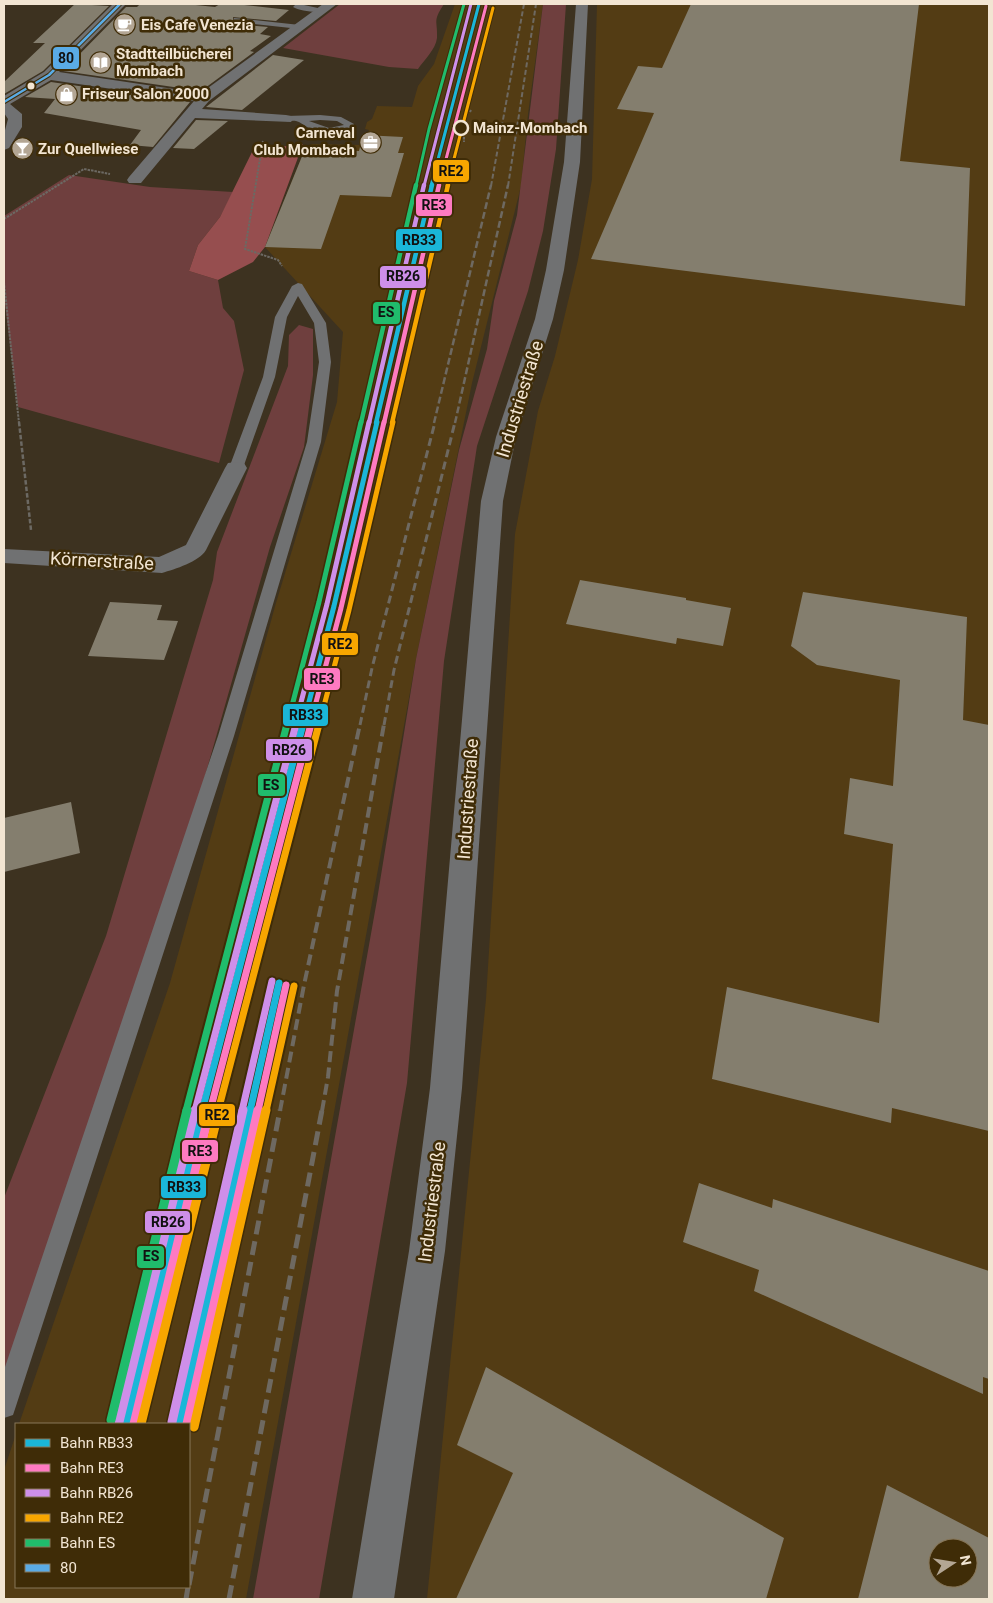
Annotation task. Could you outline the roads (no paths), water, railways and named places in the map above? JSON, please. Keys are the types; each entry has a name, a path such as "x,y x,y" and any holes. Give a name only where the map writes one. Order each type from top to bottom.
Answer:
{"street":[{"path":"4,102 49,75 120,4"},
{"name":"Industriestraße","path":"373,1599 427,1251 446,1088 492,501 506,437 544,319 555,270 572,162 582,4"},
{"path":"135,180 204,98 327,7"},
{"path":"49,75 204,98"},
{"path":"4,107 14,114 17,122 4,145"},
{"path":"193,113 286,118"},
{"name":"Körnerstraße","path":"4,556 162,565 195,550 236,468"}],"lane":[{"path":"301,4 297,7 327,7"},
{"path":"237,20 300,27"},
{"path":"4,1406 226,736 314,442 325,362 320,323 298,286 281,317 269,377 236,468"}],"railway":[{"path":"491,186 524,4"},
{"path":"508,186 536,4"},
{"path":"434,423 491,185"},
{"path":"455,423 508,185"},
{"path":"360,725 372,668 435,422"},
{"path":"384,725 394,670 455,422"},
{"path":"280,1111 304,985 360,724"},
{"path":"322,1111 328,1077 337,991 384,724"},
{"path":"190,1580 280,1110"},
{"path":"229,1599 322,1110"},
{"path":"186,1599 188,1588"}],"rail line":[{"name":"ES","path":"111,1420 188,1104 319,602 429,129 464,4"},
{"name":"RB26","path":"119,1422 196,1106 327,604 437,130 471,4"},
{"name":"RB33","path":"126,1423 203,1108 334,606 444,132 479,4"},
{"name":"RE3","path":"134,1423 210,1110 341,608 451,134 486,6"},
{"name":"RE2","path":"141,1423 218,1112 349,610 459,136 493,8"},
{"name":"RB26","path":"172,1422 272,981"},
{"name":"RB33","path":"179,1423 279,983"},
{"name":"RE3","path":"187,1423 286,985"},
{"name":"RE2","path":"194,1427 294,986"}],"place":[{"name":"Eis Cafe Venezia","path":"125,25"},
{"name":"Stadtteilbücherei Mombach","path":"100,63"},
{"name":"Friseur Salon 2000","path":"66,94"},
{"name":"Mainz-Mombach","path":"461,128"},
{"name":"Carneval Club Mombach","path":"371,142"},
{"name":"Zur Quellwiese","path":"22,149"}]}
